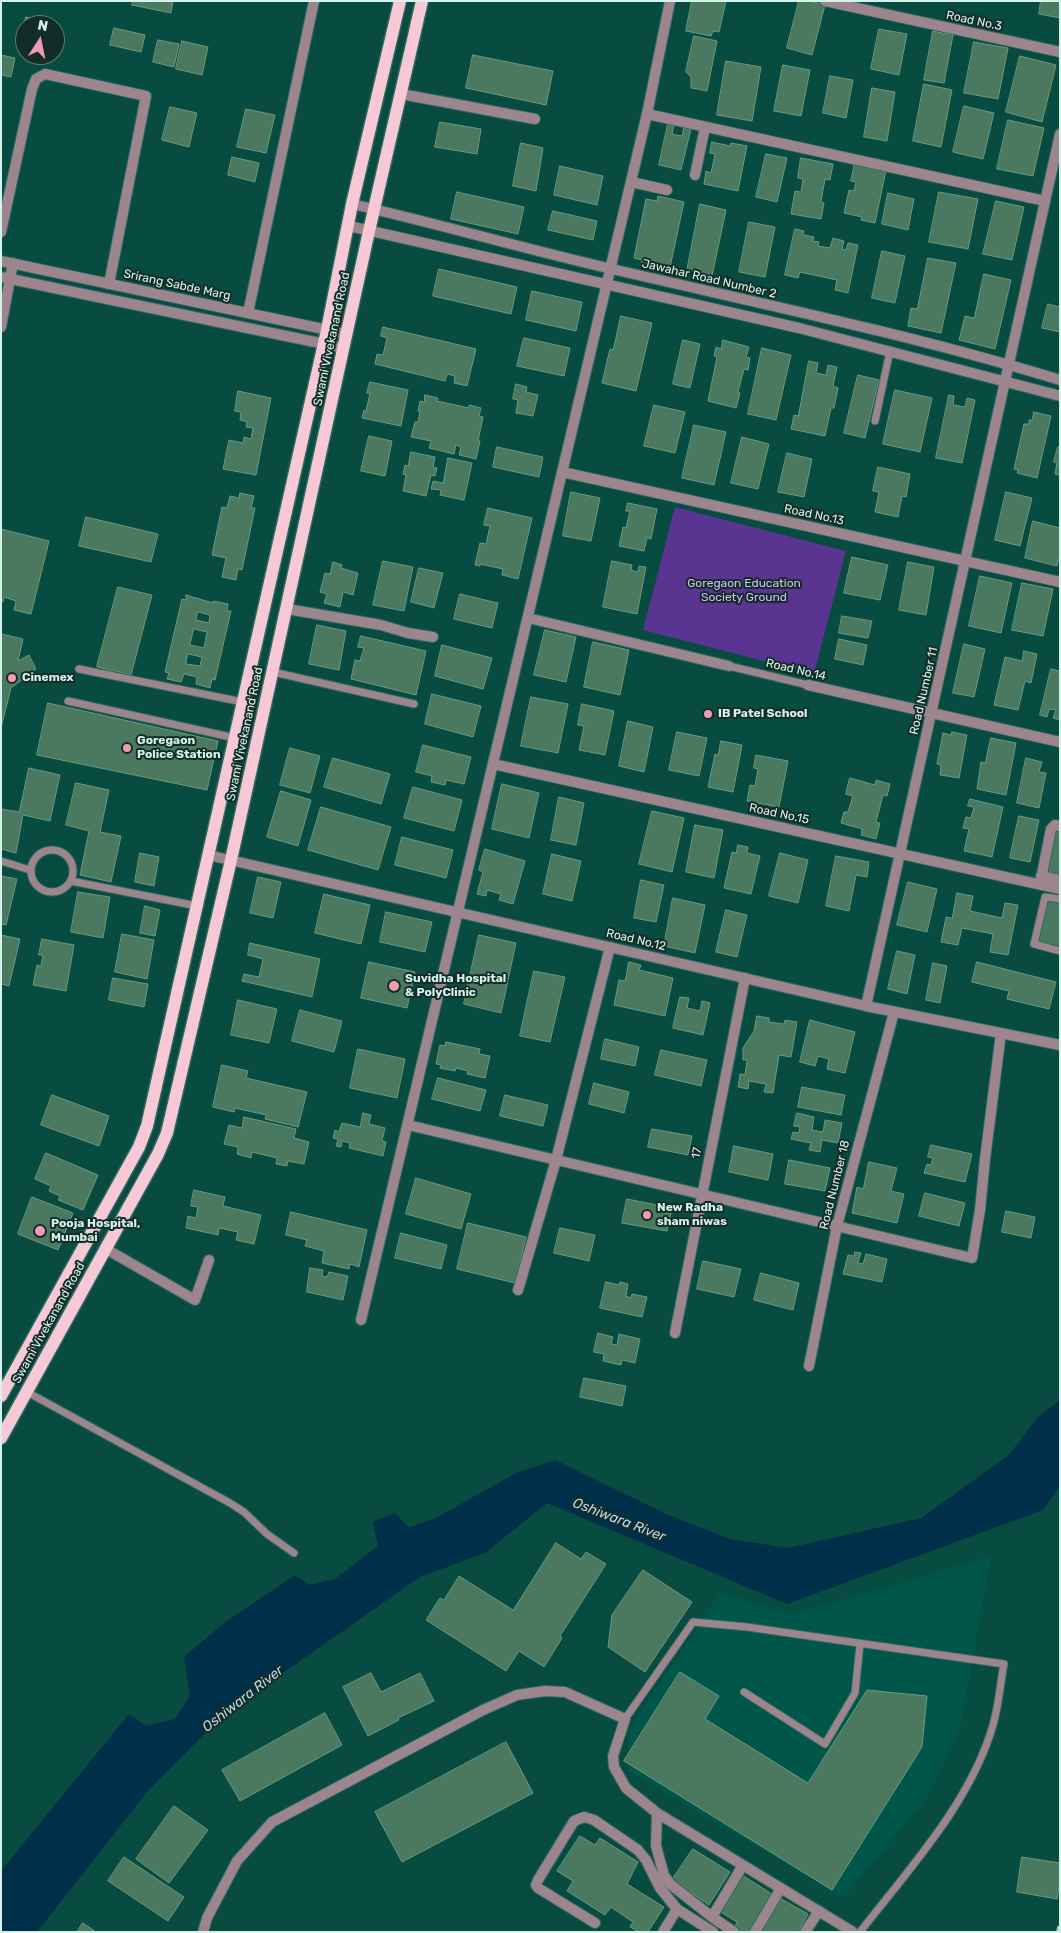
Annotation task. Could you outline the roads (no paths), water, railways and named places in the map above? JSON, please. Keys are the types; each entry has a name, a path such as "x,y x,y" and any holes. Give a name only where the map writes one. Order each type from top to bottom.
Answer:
{"main road":[{"name":"Swami Vivekanand Road","path":"1,1396 144,1137 328,330 352,204 400,1"},
{"name":"Swami Vivekanand Road","path":"1,1438 158,1154 167,1133 231,860 369,231 422,1"},
{"path":"107,1204 125,1214"}],"street":[{"path":"248,313 314,1"},
{"path":"362,1320 647,114 670,1"},
{"name":"Road No.3","path":"825,1 1060,52"},
{"path":"1,232 32,89 36,79 45,74 146,96 109,284"},
{"path":"401,94 535,119"},
{"path":"647,114 1045,201"},
{"path":"695,175 705,126"},
{"name":"Road Number 11","path":"866,1006 1060,134"},
{"path":"631,182 667,190"},
{"name":"Jawahar Road Number 2","path":"352,204 610,269 802,312 1009,364 1060,380"},
{"path":"349,226 799,328 1060,396"},
{"name":"Srirang Sabde Marg","path":"1,261 347,334"},
{"path":"1,327 6,278 13,263"},
{"path":"6,278 344,348"},
{"path":"763,320 766,304"},
{"path":"799,328 802,312"},
{"name":"Road No.13","path":"562,472 1060,582"},
{"path":"287,609 381,625 408,633 433,637"},
{"name":"Road No.14","path":"528,618 729,666"},
{"name":"Road No.14","path":"808,685 1060,742"},
{"name":"Road No.15","path":"493,764 900,854 1041,880 1060,889"},
{"path":"1060,826 1055,825 1051,829 1041,880 1060,880"},
{"name":"Road No.12","path":"208,855 866,1006 1060,1046"},
{"path":"518,1290 556,1160 610,947"},
{"name":"17","path":"675,1333 745,978"},
{"name":"Road Number 18","path":"809,1366 837,1226 894,1012"},
{"path":"408,1125 972,1258 980,1210 1001,1033"},
{"path":"106,1249 195,1300 209,1260"},
{"path":"203,1932 207,1918 237,1861 272,1822 483,1710 517,1695 544,1691 565,1692 624,1718 613,1756 614,1767 626,1788 658,1813 853,1932"},
{"path":"658,1813 656,1846 664,1875 670,1884 734,1932"},
{"path":"595,1923 536,1885 574,1821 584,1817 594,1820 638,1850 646,1860 660,1888 677,1909 713,1932"},
{"path":"712,1917 742,1864"},
{"path":"755,1932 781,1888"},
{"path":"663,1932 677,1909"},
{"path":"805,1932 819,1911"}],"lane":[{"path":"875,421 890,351"},
{"name":"Road No.14","path":"729,666 808,685"},
{"path":"79,670 243,702"},
{"path":"273,672 414,704"},
{"path":"68,701 234,738"},
{"path":"54,849 66,855 73,867 71,881 61,890 47,892 35,884 30,870 35,857 47,850 54,849"},
{"path":"1,861 30,870"},
{"path":"71,881 197,906"},
{"path":"1060,899 1045,897 1034,944 1060,951"},
{"path":"27,1392 230,1503 244,1512 267,1534 294,1553"},
{"path":"624,1718 693,1622 747,1627 1004,1664 994,1724 977,1766 947,1819 860,1932"},
{"path":"744,1692 825,1744 855,1693 860,1644"}],"water":[{"name":"Oshiwara River","path":"1060,1400 1060,1486 1043,1510 787,1604 547,1503 485,1553 420,1577 223,1715 147,1792 37,1932 1,1932 1,1871 129,1714 146,1726 175,1719 190,1696 184,1657 224,1623 295,1575 309,1585 335,1579 378,1546 373,1522 394,1513 409,1527 434,1519 516,1473 555,1460 666,1514 730,1539 788,1548 921,1518 1009,1455 1038,1417"}],"railway":[{"path":"1058,1932 1060,1924"}],"place":[{"name":"Cinemex","path":"12,678"},
{"name":"IB Patel School","path":"708,714"},
{"name":"Goregaon Police Station","path":"127,748"},
{"name":"Suvidha Hospital & PolyClinic","path":"394,986"},
{"name":"New Radha sham niwas","path":"647,1215"},
{"name":"Pooja Hospital, Mumbai","path":"40,1231"}],"park label":[{"name":"Goregaon Education Society Ground","path":"744,591"}]}
